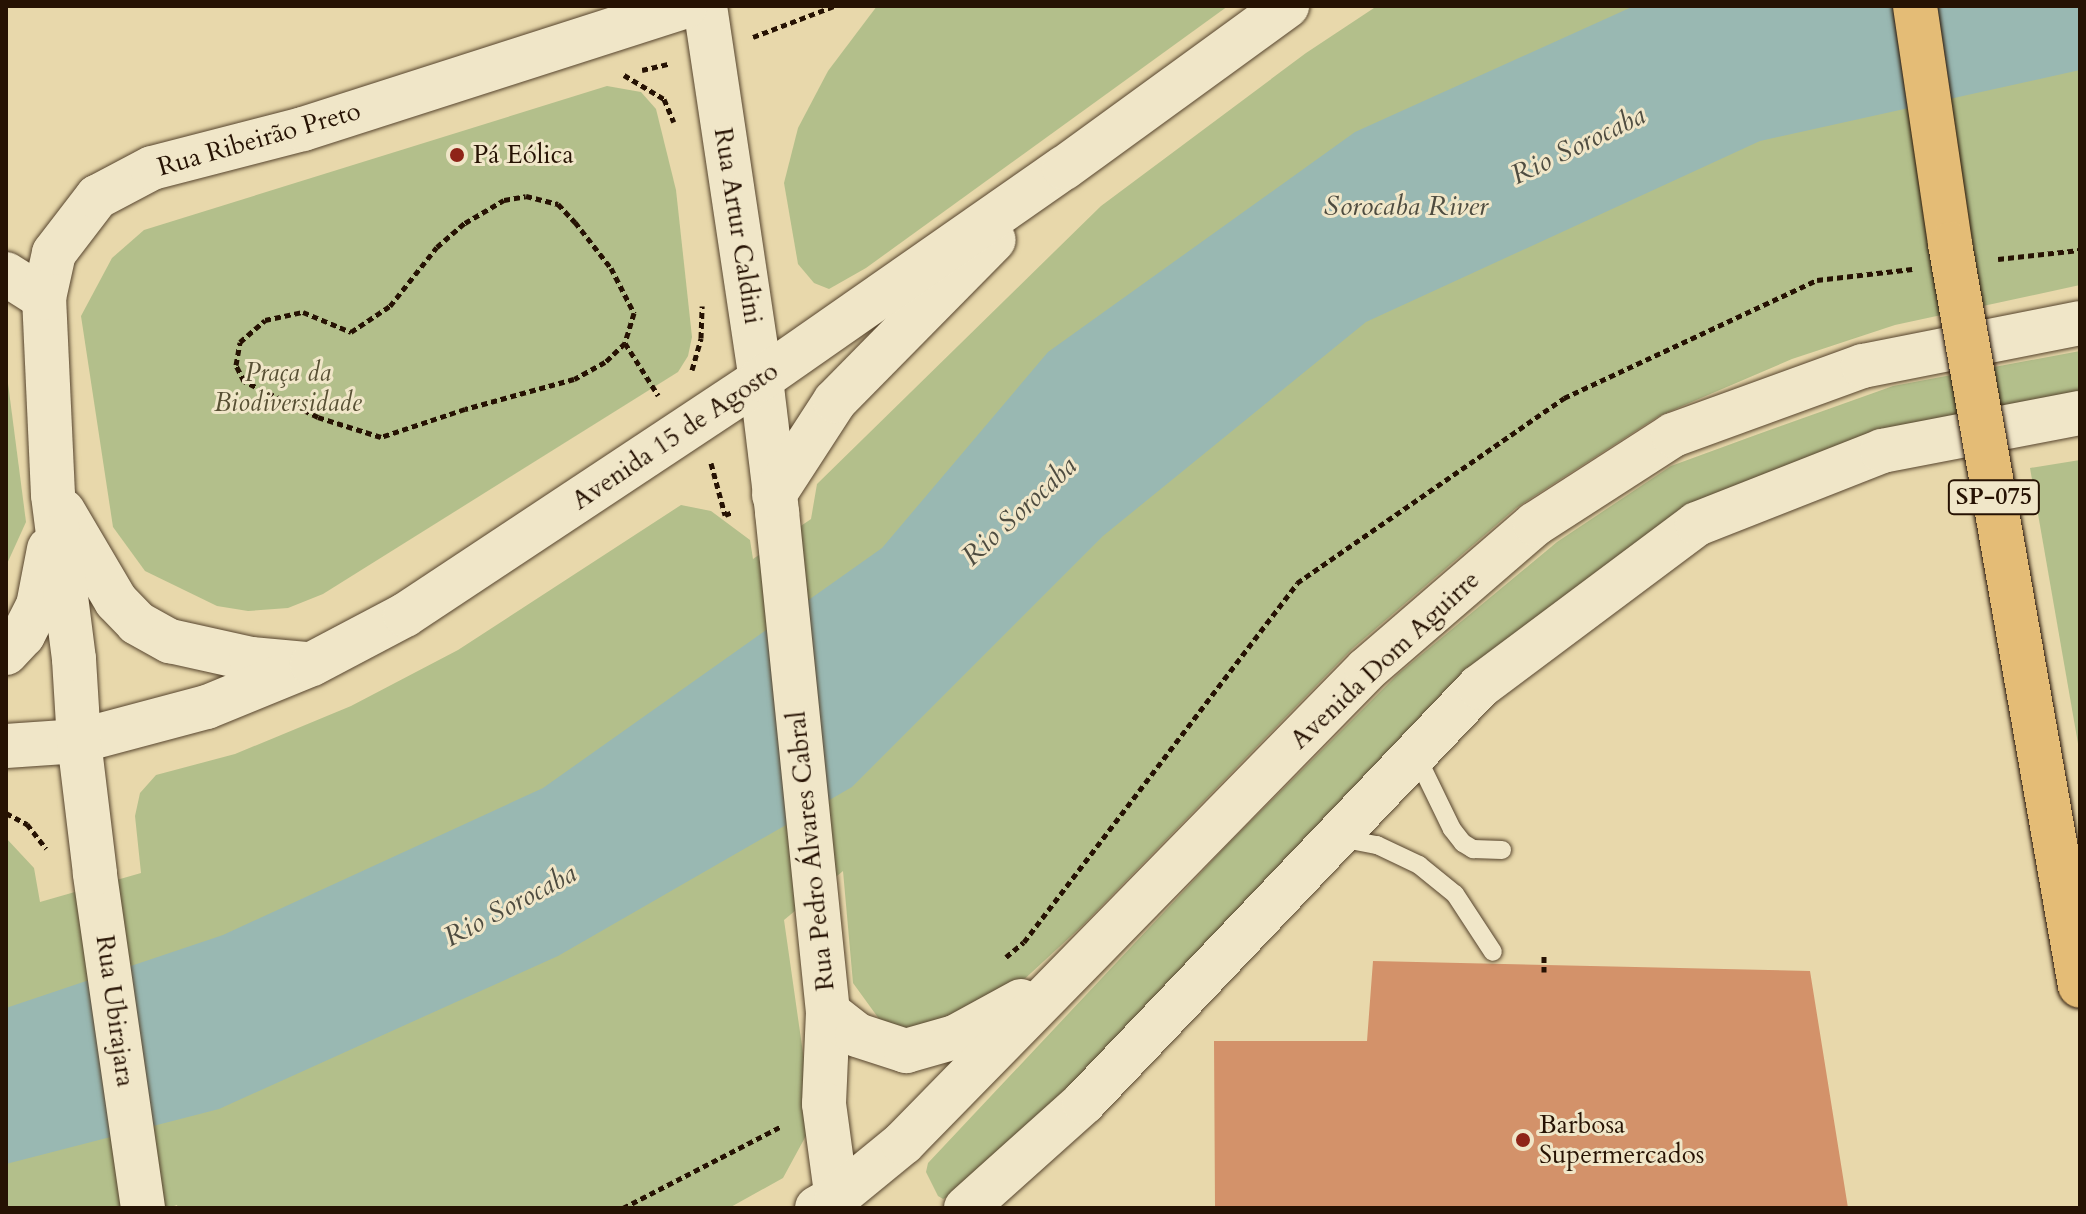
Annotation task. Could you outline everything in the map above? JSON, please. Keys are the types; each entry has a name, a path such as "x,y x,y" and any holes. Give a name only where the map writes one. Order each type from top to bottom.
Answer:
{"highway":[{"name":"SP-075","path":"1915,6 1950,244 2080,986"}],"main road":[{"name":"Rua Ribeirão Preto","path":"79,741 74,659 53,495 44,298 54,253 97,197 152,168 303,129 685,6"},
{"name":"Rua Artur Caldini","path":"705,6 761,379 775,504"},
{"name":"Avenida 15 de Agosto","path":"6,746 79,741 207,707 312,664 405,615 761,379 1064,168 1287,6"},
{"path":"775,504 835,401 1064,168"},
{"path":"6,274 44,298"},
{"name":"Avenida Dom Aguirre","path":"831,1204 903,1143 1367,669 1535,524 1673,435 1863,366 2080,323"},
{"path":"966,1208 1084,1102 1479,687 1697,524 1882,451 2080,413"},
{"path":"6,653 23,635 38,606 47,569 53,495"},
{"path":"53,495 116,601 137,623 170,641 251,659 312,664"},
{"name":"Rua Pedro Álvares Cabral","path":"775,504 826,995 824,1104 831,1204"},
{"name":"Rua Ubirajara","path":"79,741 143,1208"},
{"path":"826,995 857,1035 906,1051 974,1029 1080,963"}],"lane":[{"path":"1414,752 1452,829 1463,843 1473,849 1502,850"},
{"path":"1337,837 1377,845 1419,865 1455,894 1493,952"}],"path":[{"path":"778,28 834,6"},
{"path":"609,79 624,75 664,99 675,124"},
{"path":"625,343 605,362 574,379 465,409 381,437 318,417 244,381 236,365 240,342 265,320 303,312 321,323 351,332 390,306 437,247 465,223 504,200 526,196 558,204 611,268 634,313 625,343 661,400"},
{"path":"686,378 696,363 701,338 702,299"},
{"path":"653,405 671,393"},
{"path":"6,813 27,824 50,852"},
{"path":"1544,953 1544,982"}],"green space":[{"path":"877,6 1228,6 866,268 829,289 814,283 798,264 784,183 798,128 828,71"},
{"path":"1377,6 2080,6 2080,285 1895,325 1792,359 1659,416 1516,508 1352,649 1083,925 1018,985 986,1006 910,1032 882,1023 853,983 843,871 784,920 805,1067 808,1132 783,1178 729,1208 178,1208 177,1205 168,1208 6,1208 6,838 34,868 40,902 141,873 135,816 140,793 156,775 235,754 351,706 458,650 681,505 711,511 750,540 753,559 811,519 817,484 1101,206 1306,53"},
{"name":"Praça da Biodiversidade","path":"607,86 641,92 656,109 676,190 692,337 688,356 678,372 323,594 288,608 248,611 217,606 145,571 113,527 81,316 112,258 144,230"},
{"path":"2080,351 2080,402 1597,576 1454,681 1092,1066 949,1196 943,1199 938,1196 926,1172 928,1163 1226,846 1398,674 1557,542 1671,466 1753,436 1893,386"},
{"path":"6,368 26,522 6,566"},
{"path":"2080,460 2080,755 2030,468"}],"water":[{"name":"Sorocaba River","path":"1634,6 2080,6 2080,70 1760,141 1366,322 1103,536 852,787 558,956 219,1109 6,1164 6,1008 223,935 543,788 882,548 1048,352 1355,132"}],"building":[{"name":"Barbosa Supermercados","path":"1373,961 1810,971 1848,1208 1215,1208 1214,1041 1367,1041"}],"place":[{"name":"Pá Eólica","path":"457,155"},
{"name":"Barbosa Supermercados","path":"1523,1140"}],"water label":[{"name":"Rio Sorocaba","path":"1578,145"},
{"name":"Rio Sorocaba","path":"1019,511"},
{"name":"Rio Sorocaba","path":"510,905"}]}
